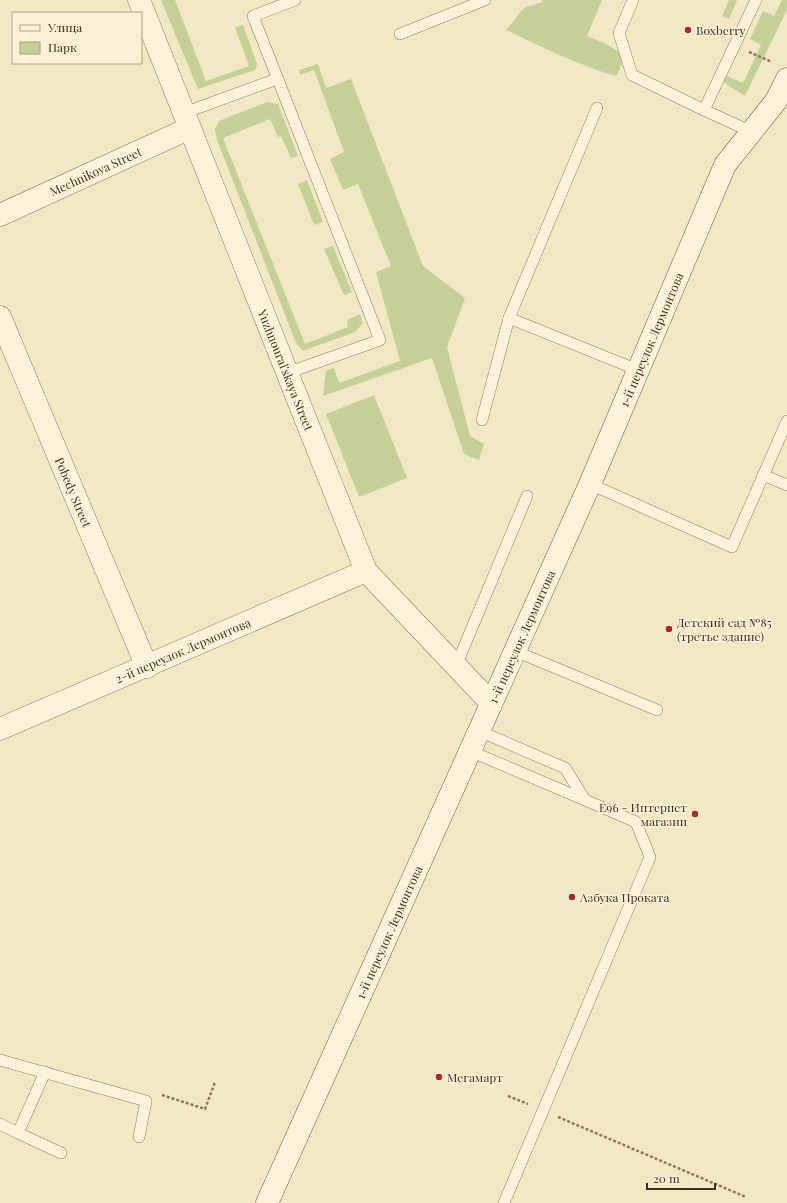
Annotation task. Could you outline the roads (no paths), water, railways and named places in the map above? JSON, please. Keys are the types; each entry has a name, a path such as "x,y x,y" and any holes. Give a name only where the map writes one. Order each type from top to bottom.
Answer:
{"street":[{"name":"Yuzhnoural'skaya Street","path":"139,0 366,571 491,703"},
{"name":"1-й переулок Лермонтова","path":"267,1203 590,484 725,165 752,132 781,104 780,71"},
{"name":"Mechnikova Street","path":"0,215 187,120"},
{"name":"Pobedy Street","path":"0,317 147,667"},
{"name":"2-й переулок Лермонтова","path":"0,729 147,667 366,571"}],"lane":[{"path":"287,373 380,340 253,16 295,0"},
{"path":"400,34 485,0"},
{"path":"633,0 619,33 632,75 752,132"},
{"path":"704,110 756,0"},
{"path":"187,120 277,79"},
{"path":"482,420 508,318 597,108"},
{"path":"508,318 638,370"},
{"path":"590,484 732,547 787,421"},
{"path":"763,475 787,485"},
{"path":"456,666 526,496"},
{"path":"515,651 657,710"},
{"path":"479,731 565,768 585,800"},
{"path":"470,751 636,822 650,857 504,1203"},
{"path":"0,1060 146,1101 139,1137"},
{"path":"18,1133 45,1072"},
{"path":"0,1124 61,1153"}],"place":[{"name":"Boxberry","path":"688,30"},
{"name":"Детский сад №85 (третье здание)","path":"669,629"},
{"name":"Е96 - Интернет магазин","path":"695,814"},
{"name":"Азбука Проката","path":"572,897"},
{"name":"Мегамарт","path":"439,1077"}]}
